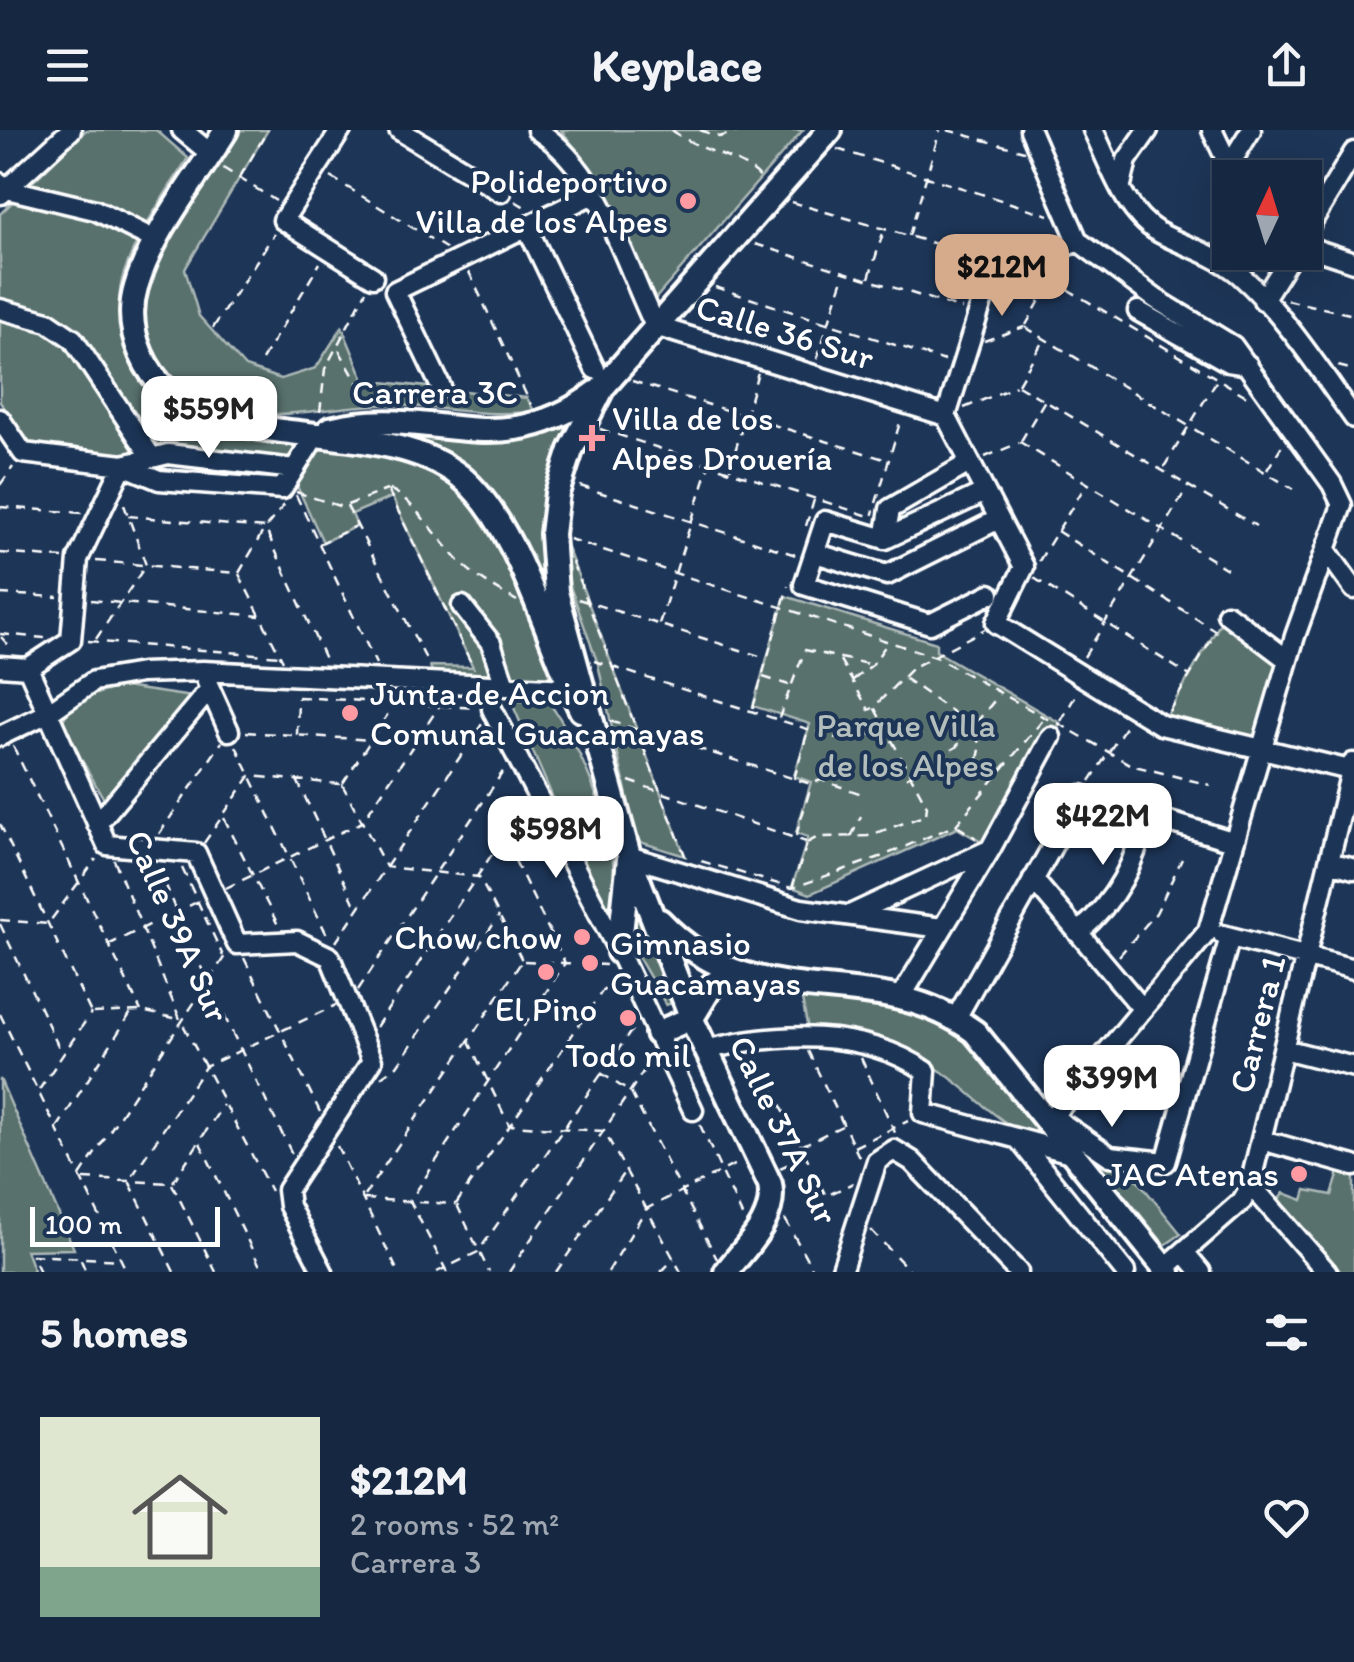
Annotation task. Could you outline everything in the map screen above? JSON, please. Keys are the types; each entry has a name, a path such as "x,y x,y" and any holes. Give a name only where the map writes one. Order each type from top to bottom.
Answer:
{"main road":[{"path":"226,130 213,158 157,241 141,272 132,307 137,344 154,378 180,402 217,419 318,427 406,449 463,479 502,528 570,689 598,729"},
{"path":"598,729 556,592 551,556 561,480 577,437 606,378 829,138"},
{"name":"Carrera 3C","path":"318,427 369,421 492,432 524,430 556,418 606,378"},
{"name":"Calle 37A Sur","path":"598,729 605,773 629,856 705,1050 765,1175"},
{"path":"619,959 629,856"},
{"path":"652,912 687,950 732,973 901,997 956,1018 975,1032 1051,1119 1071,1153 1167,1270"},
{"path":"656,1030 692,1018 712,985 732,973"},
{"path":"723,1269 764,1224 765,1175"}],"street":[{"path":"2,189 71,130"},
{"path":"182,130 213,158"},
{"path":"341,130 286,215 328,249 373,277"},
{"path":"399,130 501,192"},
{"name":"Calle 36 Sur","path":"537,130 555,142 580,169 656,326 946,416"},
{"path":"1030,130 1074,243 1156,299 1210,328 1248,365 1340,498 1340,514 1288,660 1208,931 1141,1006 1051,1119 1110,1156 1166,1162 1230,937"},
{"path":"1093,130 1129,203 1147,224 1210,253 1264,297 1354,418"},
{"path":"1121,185 1127,160 1148,130"},
{"path":"1212,130 1226,160"},
{"path":"1238,160 1252,130"},
{"path":"1322,205 1354,152"},
{"path":"2,189 95,210 157,241"},
{"path":"440,387 394,291 594,194"},
{"path":"535,222 606,378"},
{"path":"1074,243 1015,267 992,286 978,314 946,416 1027,573 996,623 1161,725 1259,752 1353,768"},
{"path":"1322,252 1354,262"},
{"path":"1264,297 1281,270"},
{"path":"0,308 48,322 73,339 152,458"},
{"path":"1138,311 1228,362 1248,365"},
{"path":"0,420 22,453 159,480 289,491 294,470 318,427"},
{"path":"0,666 28,668 71,640 78,560 119,473 168,454 294,470"},
{"path":"885,539 890,509 969,464"},
{"path":"985,492 885,539 825,521 806,554 804,585 930,624 990,594"},
{"path":"806,554 887,575 999,519"},
{"path":"1326,550 1354,589"},
{"path":"462,606 491,643 505,686"},
{"path":"1226,614 1288,660"},
{"name":"Calle 39A Sur","path":"28,668 107,846"},
{"path":"4,734 48,713 94,681 142,672 202,670 570,689"},
{"path":"202,670 229,731"},
{"path":"97,824 210,689"},
{"name":"Calle 37A Sur","path":"492,708 693,1110"},
{"path":"901,997 991,848 1052,726"},
{"name":"Carrera 1","path":"1167,1270 1242,1201 1251,1185 1353,768"},
{"path":"956,1018 1082,795 1232,841"},
{"path":"1078,933 1100,913 1126,876 1146,814"},
{"path":"107,846 196,853 205,898 230,951 286,940 332,952 372,1061 286,1194 323,1272"},
{"path":"850,915 958,868 991,848"},
{"path":"629,856 770,902 942,928"},
{"path":"1330,862 1354,869"},
{"path":"1032,879 1141,1006"},
{"path":"1208,931 1354,969"},
{"path":"741,1020 748,1040"},
{"path":"705,1050 748,1040 801,1038 852,1042 897,1054 926,1071 923,1113 1071,1153"},
{"path":"1284,1049 1354,1068"},
{"path":"1262,1140 1354,1166"},
{"path":"1020,1142 1125,1272"},
{"path":"841,1272 870,1175 882,1154 902,1153 1018,1272"},
{"path":"1251,1185 1326,1272"},
{"path":"1184,1252 1200,1272"}],"path":[{"path":"239,178 268,130"},
{"path":"672,130 701,150 754,169 767,187"},
{"path":"700,130 719,136 745,130"},
{"path":"909,237 940,130"},
{"path":"946,130 1040,156"},
{"path":"829,138 926,177 1069,222"},
{"path":"213,158 286,215 213,328"},
{"path":"501,192 535,222"},
{"path":"785,200 1015,267"},
{"path":"869,279 884,230"},
{"path":"749,242 978,314"},
{"path":"968,347 1025,326 1074,243"},
{"path":"262,360 328,249"},
{"path":"812,375 844,272"},
{"path":"318,427 325,369 373,277"},
{"path":"1052,280 1218,378 1286,424 1266,471"},
{"path":"714,286 961,366"},
{"path":"1264,297 1354,315"},
{"path":"1025,326 1293,489"},
{"path":"946,416 1018,385 1045,338"},
{"path":"338,348 353,382 370,404"},
{"path":"729,471 762,359"},
{"path":"606,378 746,416 888,461"},
{"path":"1164,468 1218,378"},
{"path":"1018,385 1164,468 1256,526"},
{"path":"969,464 1020,442 1045,400"},
{"path":"588,426 872,516 906,404"},
{"path":"1020,442 1227,569"},
{"path":"0,485 22,453"},
{"path":"659,624 710,465"},
{"path":"119,473 128,516 146,565"},
{"path":"566,482 806,554 794,568"},
{"path":"1087,482 1027,573 1190,676"},
{"path":"1190,484 1105,623 1052,726 956,825 792,888 685,856 563,537 936,657 1052,726 1131,765 1210,785"},
{"path":"289,491 347,506 388,490 408,498 421,521 464,566 538,614"},
{"path":"388,490 481,684"},
{"path":"239,573 289,491"},
{"path":"289,491 319,544 384,680"},
{"path":"803,536 814,498"},
{"path":"347,506 438,682"},
{"path":"0,507 99,514"},
{"path":"128,516 264,528"},
{"path":"319,544 357,526"},
{"path":"264,528 333,677"},
{"path":"1057,531 1216,631 1161,725"},
{"path":"0,554 239,573"},
{"path":"95,642 146,565"},
{"path":"239,573 280,656 294,675 297,736"},
{"path":"752,711 790,582"},
{"path":"0,594 260,616"},
{"path":"565,595 767,659"},
{"path":"838,657 869,710 912,668 996,623"},
{"path":"0,634 280,656"},
{"path":"852,681 872,665 888,642"},
{"path":"779,719 804,650 872,665"},
{"path":"588,659 845,741 886,731"},
{"path":"762,676 790,686"},
{"path":"904,678 962,718 982,746 974,776"},
{"path":"908,776 947,755 970,734 999,695"},
{"path":"298,696 492,708"},
{"path":"342,784 395,702"},
{"path":"108,945 362,822 440,705"},
{"path":"792,888 807,843 818,837 850,839 893,830 926,815 927,806 874,707"},
{"path":"332,952 492,708"},
{"path":"1082,795 1136,710"},
{"path":"598,729 636,730 811,784 821,780 865,795"},
{"path":"794,779 809,729"},
{"path":"229,731 372,740"},
{"path":"229,731 332,952"},
{"path":"229,731 150,849 208,983 299,1169"},
{"path":"4,734 140,1011"},
{"path":"128,1181 205,1067 348,1000 516,753"},
{"path":"605,773 807,843"},
{"path":"250,776 342,784"},
{"path":"196,853 250,776"},
{"path":"297,779 356,910"},
{"path":"342,784 386,867"},
{"path":"796,838 811,784"},
{"path":"367,1040 480,876 534,789"},
{"path":"850,839 860,816"},
{"path":"224,817 286,940"},
{"path":"0,824 91,1014"},
{"path":"956,825 991,848"},
{"path":"504,838 565,963"},
{"path":"48,924 107,846"},
{"name":"Calle 39A Sur","path":"107,846 146,927 180,1020 268,1188 286,1194"},
{"path":"174,851 280,1030 398,1272"},
{"path":"1106,967 1156,913 1182,858"},
{"path":"386,867 480,876"},
{"path":"480,876 522,961"},
{"path":"360,1084 397,1066 499,916"},
{"path":"48,924 0,922 64,1056"},
{"path":"81,1177 180,1020 230,951"},
{"path":"522,961 619,959"},
{"path":"456,1204 619,959"},
{"path":"362,1199 522,961"},
{"path":"410,1201 565,963"},
{"path":"58,1128 132,1011"},
{"path":"91,1014 140,1011 180,1020"},
{"path":"0,1014 127,1272"},
{"path":"38,1091 91,1014"},
{"path":"437,1272 478,1252 600,1072 656,1030"},
{"path":"509,1272 631,1093 656,1030"},
{"path":"748,1040 826,1196 870,1175 801,1038"},
{"path":"468,1040 509,1125"},
{"path":"852,1042 902,1153"},
{"path":"600,1072 631,1093 723,1269"},
{"path":"172,1184 224,1105"},
{"name":"Calle 37A Sur","path":"693,1110 748,1230"},
{"path":"854,1147 923,1113"},
{"path":"509,1125 604,1132"},
{"path":"801,1146 844,1125"},
{"path":"604,1132 681,1272"},
{"path":"200,1143 263,1272"},
{"path":"608,1272 646,1209 721,1172 765,1175 806,1156"},
{"path":"556,1272 626,1170"},
{"name":"Calle 37A Sur","path":"765,1175 814,1272"},
{"path":"81,1177 172,1184"},
{"path":"128,1181 174,1272"},
{"path":"172,1184 216,1272"},
{"path":"362,1199 456,1204"},
{"path":"410,1201 446,1270"},
{"path":"456,1204 489,1272"},
{"path":"859,1218 911,1272"},
{"path":"40,1272 32,1255 121,1260"},
{"path":"81,1258 86,1272"},
{"path":"661,1272 674,1259"}],"green space":[{"path":"86,130 156,130 188,158 137,243 120,294 125,341 145,386 178,419 197,428 297,446 288,463 168,445 130,455 28,442 0,402 0,214"},
{"path":"239,130 268,130 185,269 199,316 245,367 281,379 316,368 342,327 364,380 527,398 534,411 493,413 374,405 254,414 212,408 180,392 163,374 151,349 145,312 149,285 170,240"},
{"path":"561,130 803,130 655,299 598,178"},
{"path":"576,417 565,441 556,629 513,525 481,479 461,461 436,447 376,429 454,439 501,439 550,429"},
{"path":"320,444 412,459 440,471 463,490 483,514 514,571 548,658 550,674 544,679 433,674 430,666 473,667 392,497 352,514 357,526 323,542 296,484"},
{"path":"562,534 685,856 637,841 598,664 567,578"},
{"name":"Parque Villa de los Alpes","path":"785,596 936,643 936,651 1060,723 992,848 957,828 810,894 792,887 808,837 796,833 811,782 794,776 810,724 753,706"},
{"path":"1225,615 1282,661 1258,741 1165,718"},
{"path":"124,687 192,697 105,801 61,723 88,698"},
{"path":"511,701 548,701 575,745 606,827 615,882 614,907 607,906 589,881"},
{"path":"637,909 672,1003 666,1005 633,948"},
{"path":"801,995 915,1013 952,1027 1052,1143 1005,1122 926,1061 861,1038 808,1029"},
{"path":"0,1079 74,1249 26,1250 34,1272 0,1272"},
{"path":"1082,1143 1123,1162 1181,1234 1165,1245"},
{"path":"1339,1172 1354,1175 1354,1272 1341,1272 1279,1199 1284,1193 1303,1200 1306,1190 1332,1195"}],"place":[{"name":"Polideportivo Villa de los Alpes","path":"688,201"},
{"name":"Villa de los Alpes Drouería","path":"592,438"},
{"name":"Junta de Accion Comunal Guacamayas","path":"350,713"},
{"name":"Chow chow","path":"582,937"},
{"name":"Gimnasio Guacamayas","path":"590,963"},
{"name":"El Pino","path":"546,972"},
{"name":"Todo mil","path":"628,1018"},
{"name":"JAC Atenas","path":"1299,1174"}]}
